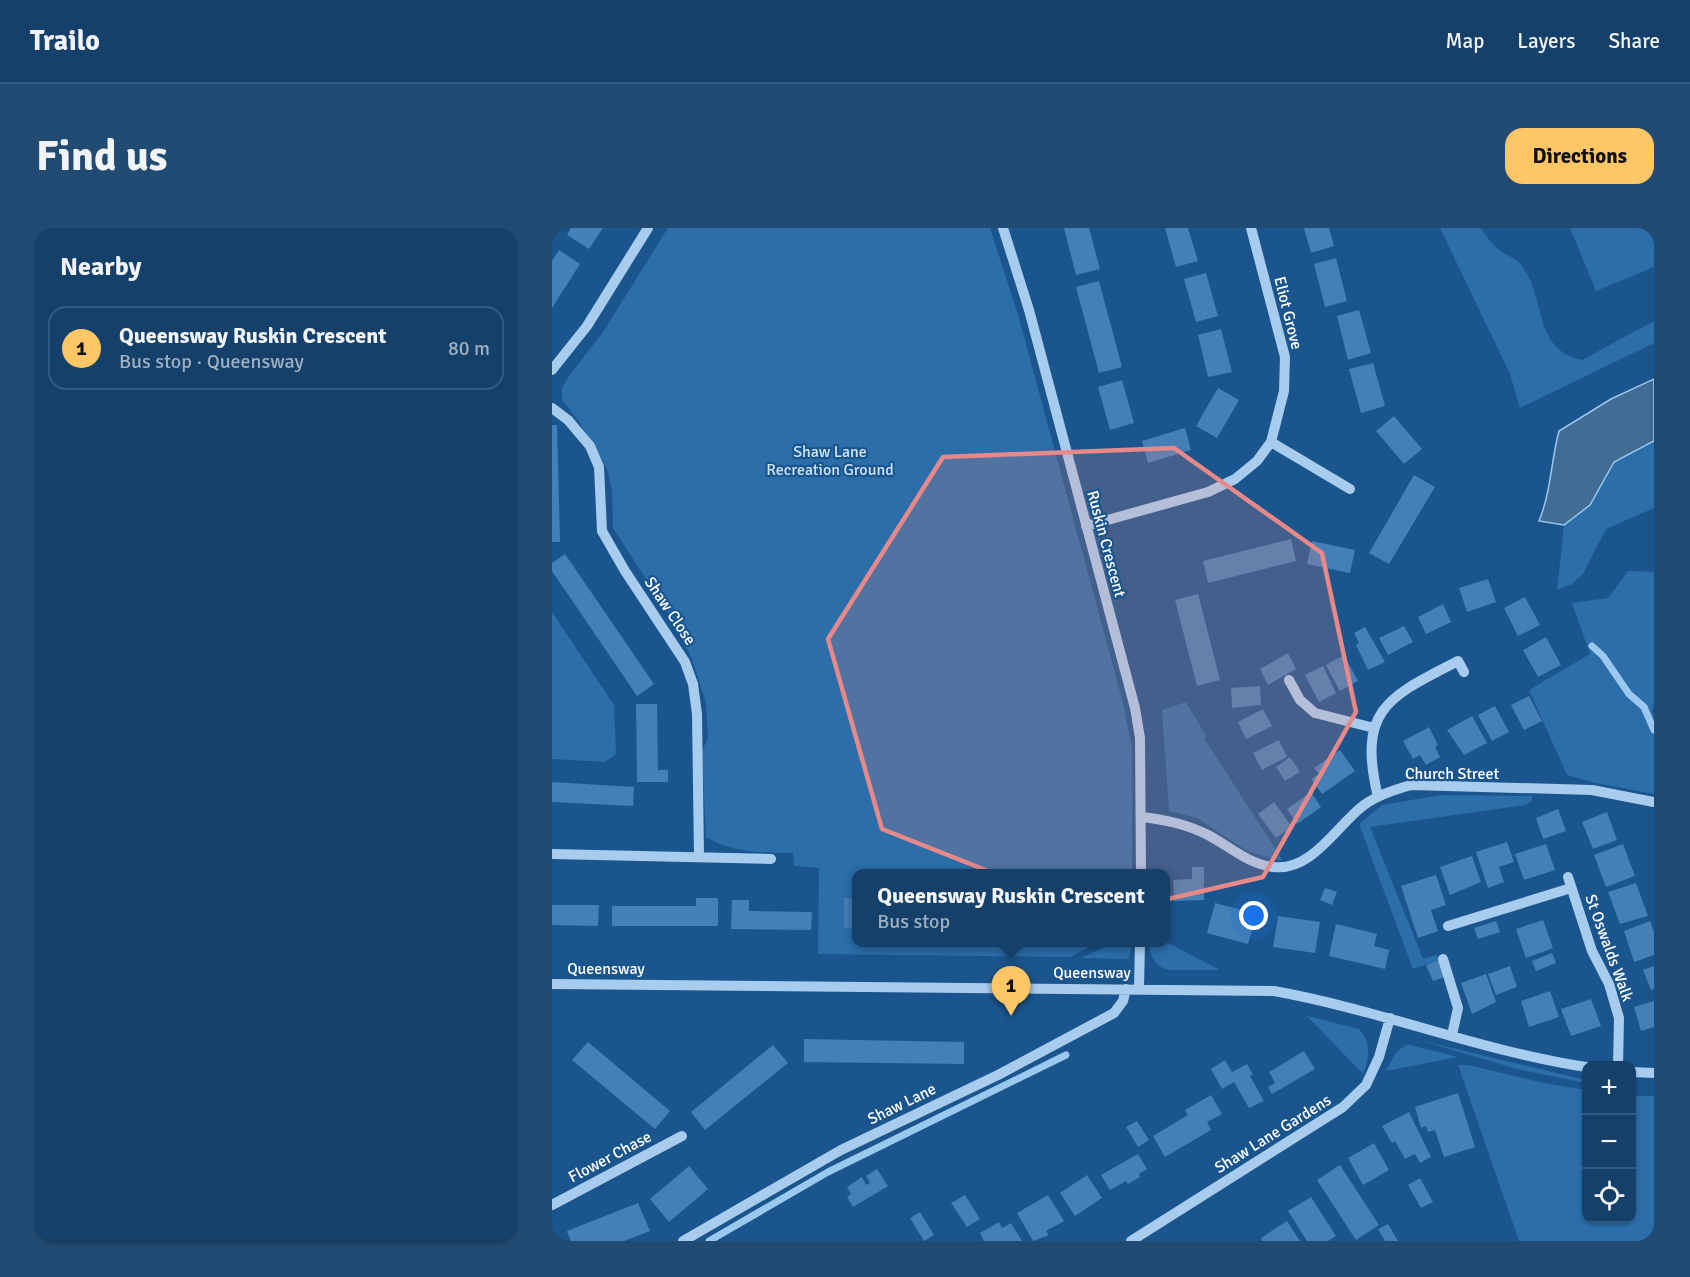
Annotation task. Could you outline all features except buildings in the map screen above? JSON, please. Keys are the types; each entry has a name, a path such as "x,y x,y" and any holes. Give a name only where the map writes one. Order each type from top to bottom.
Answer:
{"street":[{"path":"552,370 587,326 648,228"},
{"name":"Ruskin Crescent","path":"1003,228 1029,310 1135,708 1140,738 1141,869"},
{"name":"Eliot Grove","path":"1086,526 1208,492 1235,479 1257,461 1271,442 1284,391 1285,357 1251,228"},
{"name":"Shaw Close","path":"552,408 568,420 590,446 599,467 602,531 625,572 685,662 693,684 697,714 699,855"},
{"path":"1271,442 1350,489"},
{"path":"1378,797 1371,755 1374,728 1382,710 1403,689 1458,661 1464,672"},
{"path":"1289,680 1300,700 1315,712 1374,728"},
{"name":"Church Street","path":"1142,817 1183,823 1253,861 1274,868 1297,864 1316,851 1364,804 1401,788 1422,786 1592,790 1654,802"},
{"path":"552,854 699,855 771,859"},
{"name":"St Oswalds Walk","path":"1568,877 1592,951 1609,984 1619,1018 1618,1061"},
{"path":"1448,926 1572,888"},
{"path":"1139,988 1140,947"},
{"path":"1443,959 1458,1008 1452,1035"},
{"name":"Queensway","path":"552,984 1274,991 1390,1017 1452,1035 1582,1066"},
{"name":"Shaw Lane","path":"683,1241 841,1150 998,1075 1114,1013 1123,1002 1126,988"},
{"name":"Shaw Lane Gardens","path":"1131,1241 1343,1107 1366,1085 1379,1057 1390,1017"},
{"path":"1636,1072 1654,1073"},
{"name":"Flower Chase","path":"552,1204 682,1136"}],"highlighted area":[{"path":"1174,448 1322,553 1356,712 1263,877 1099,915 882,829 828,639 943,457"}],"green space":[{"name":"Shaw Lane Recreation Ground","path":"668,228 990,228 1019,318 1123,703 1132,748 1132,869 852,869 852,947 1089,947 1070,957 818,954 819,868 794,866 793,853 737,849 706,837 702,751 708,738 706,703 692,659 673,621 613,528 612,490 607,469 580,423 562,400 562,388 569,376 603,332"},
{"path":"1440,228 1481,228 1496,248 1519,262 1531,282 1548,336 1567,355 1582,360 1654,321 1654,343 1520,408 1510,374"},
{"path":"1570,228 1654,228 1654,267 1596,291"},
{"path":"1654,441 1654,508 1606,529 1583,574 1572,584 1557,590 1564,525 1590,505 1614,462"},
{"path":"1628,571 1654,572 1654,705 1652,710 1654,718 1654,794 1567,775 1529,690 1590,654 1572,603 1608,598"},
{"path":"552,612 614,705 616,754 605,762 552,759"},
{"path":"1186,702 1206,736 1204,738 1283,861 1249,852 1197,818 1169,811 1162,710"},
{"path":"1440,795 1532,796 1532,801 1525,805 1370,827 1423,959 1437,955 1439,960 1413,969 1359,824 1382,805"},
{"path":"1170,944 1220,970 1168,970 1154,960 1149,947 1170,947"},
{"path":"1104,947 1132,947 1128,959 1081,958"},
{"path":"1307,1016 1359,1029 1366,1039 1368,1051 1363,1074"},
{"path":"1419,1040 1582,1079 1582,1082 1517,1069"},
{"path":"1406,1045 1458,1057 1386,1071 1396,1052"},
{"path":"1458,1065 1468,1065 1582,1089 1582,1223 1636,1223 1636,1096 1654,1096 1654,1241 1519,1241"}],"shaded area":[{"path":"1654,379 1654,441 1614,462 1590,505 1564,525 1539,521 1546,499 1559,431 1611,399"}],"waterway":[{"path":"1592,646 1603,656 1629,694 1644,707 1654,730"},
{"path":"709,1241 828,1172 1066,1055"}],"place":[{"name":"Queensway Ruskin Crescent","path":"1011,1016"}]}
